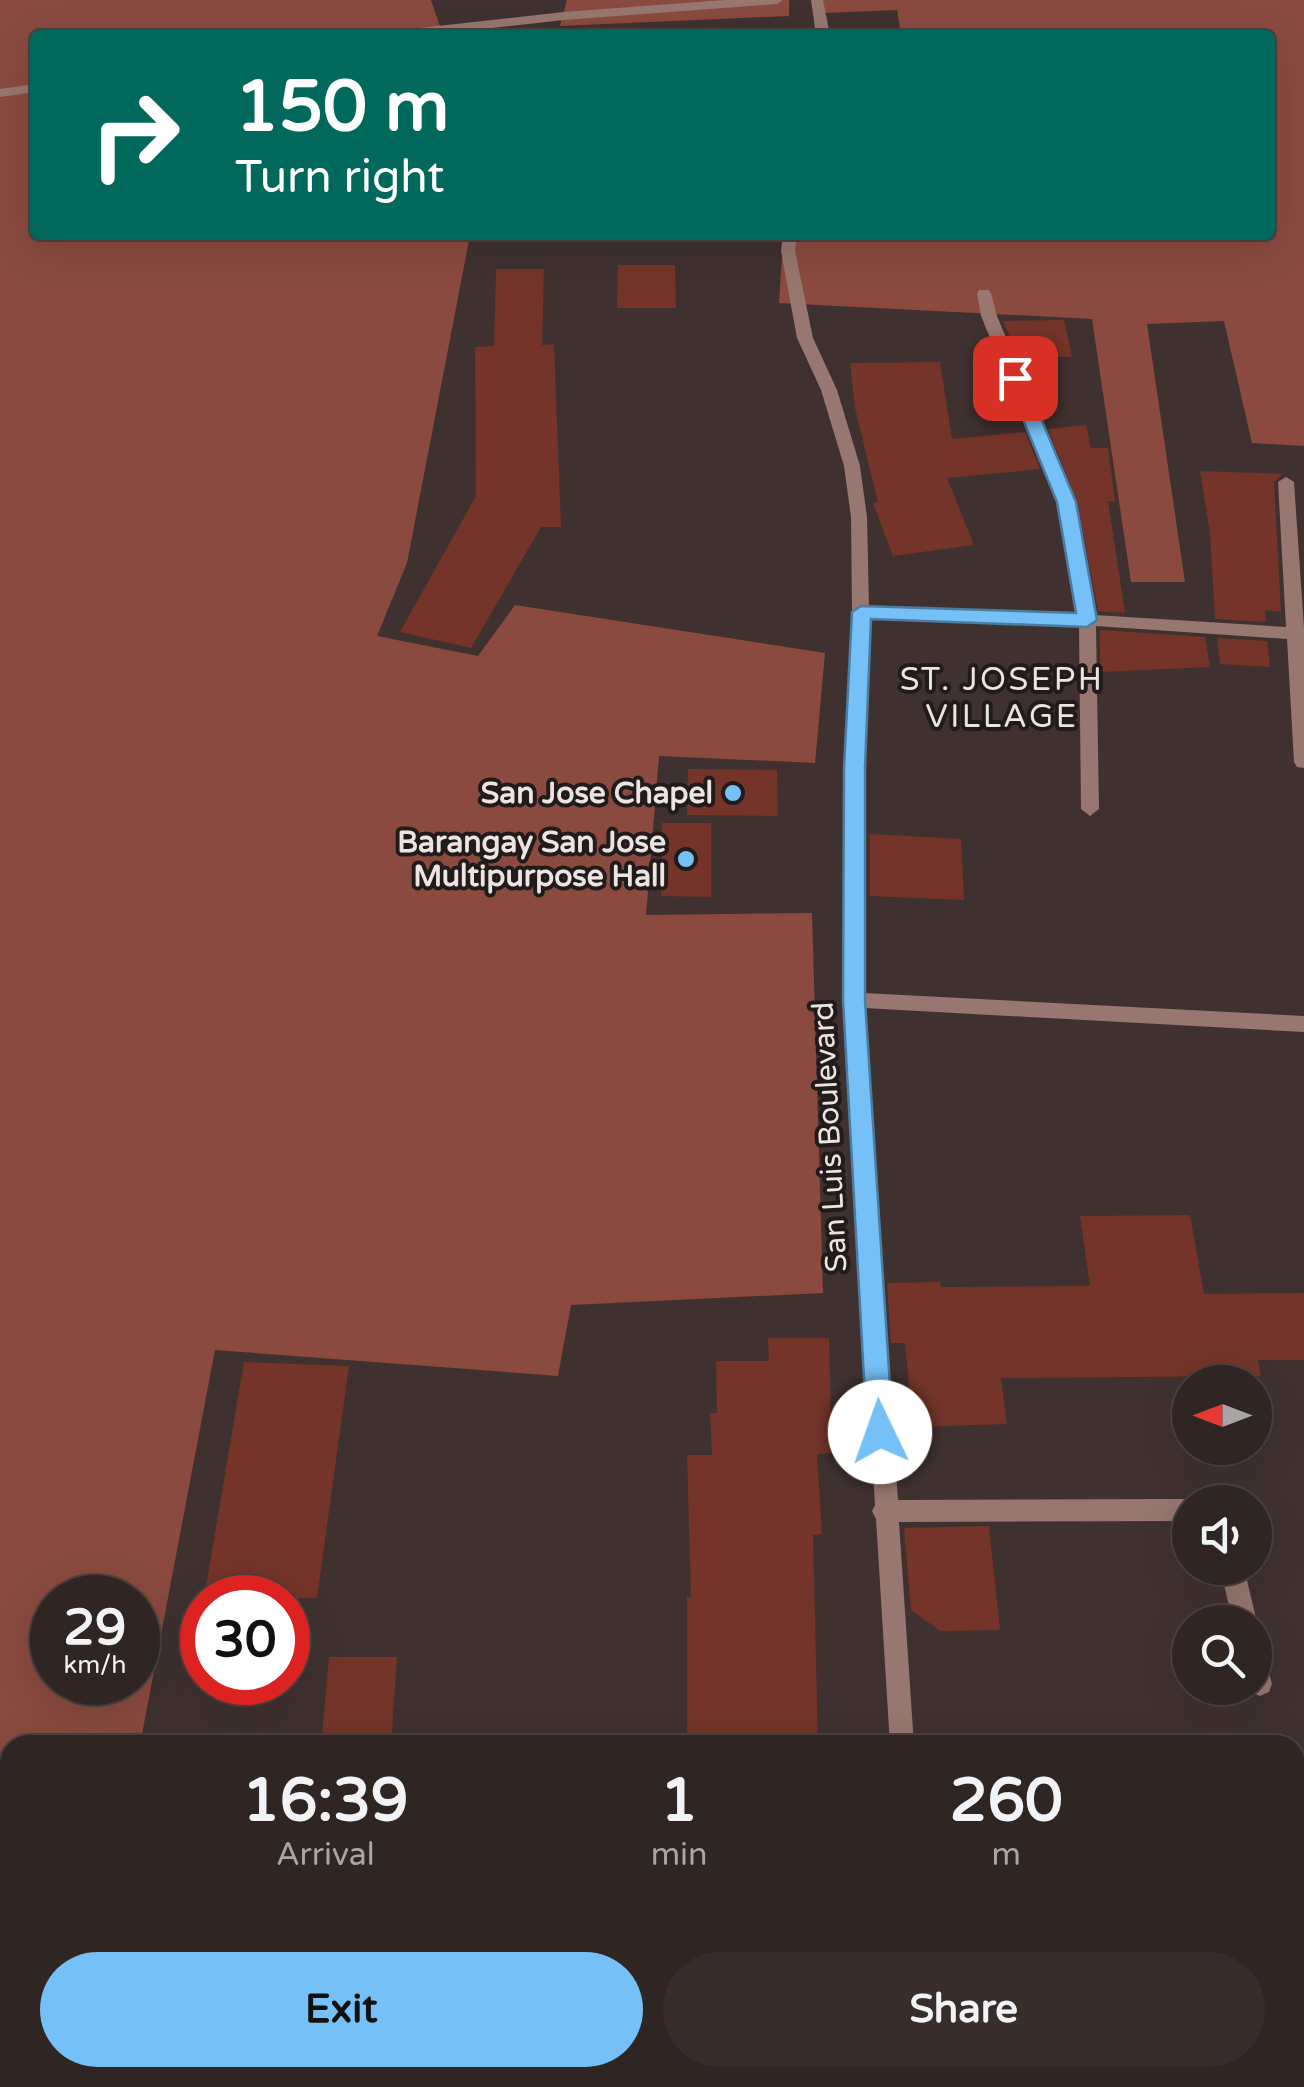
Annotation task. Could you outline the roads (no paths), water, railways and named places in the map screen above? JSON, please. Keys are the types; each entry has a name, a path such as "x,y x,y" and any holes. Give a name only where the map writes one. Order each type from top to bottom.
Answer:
{"street":[{"path":"437,30 777,0"},
{"path":"818,0 822,30"},
{"path":"0,93 30,89"},
{"name":"San Luis Boulevard","path":"789,240 788,251 805,338 829,390 852,466 859,517 854,1000 901,1735"},
{"path":"984,293 989,316 1066,502 1087,620 1090,809"},
{"path":"1286,482 1300,634 1303,762"},
{"path":"861,612 1087,620 1300,634"},
{"path":"854,1000 1304,1024"},
{"path":"884,1511 1172,1510"}],"place":[{"name":"San Jose Chapel","path":"733,793"},
{"name":"Barangay San Jose Multipurpose Hall","path":"686,859"}],"district":[{"name":"ST. JOSEPH VILLAGE","path":"1002,698"}]}
